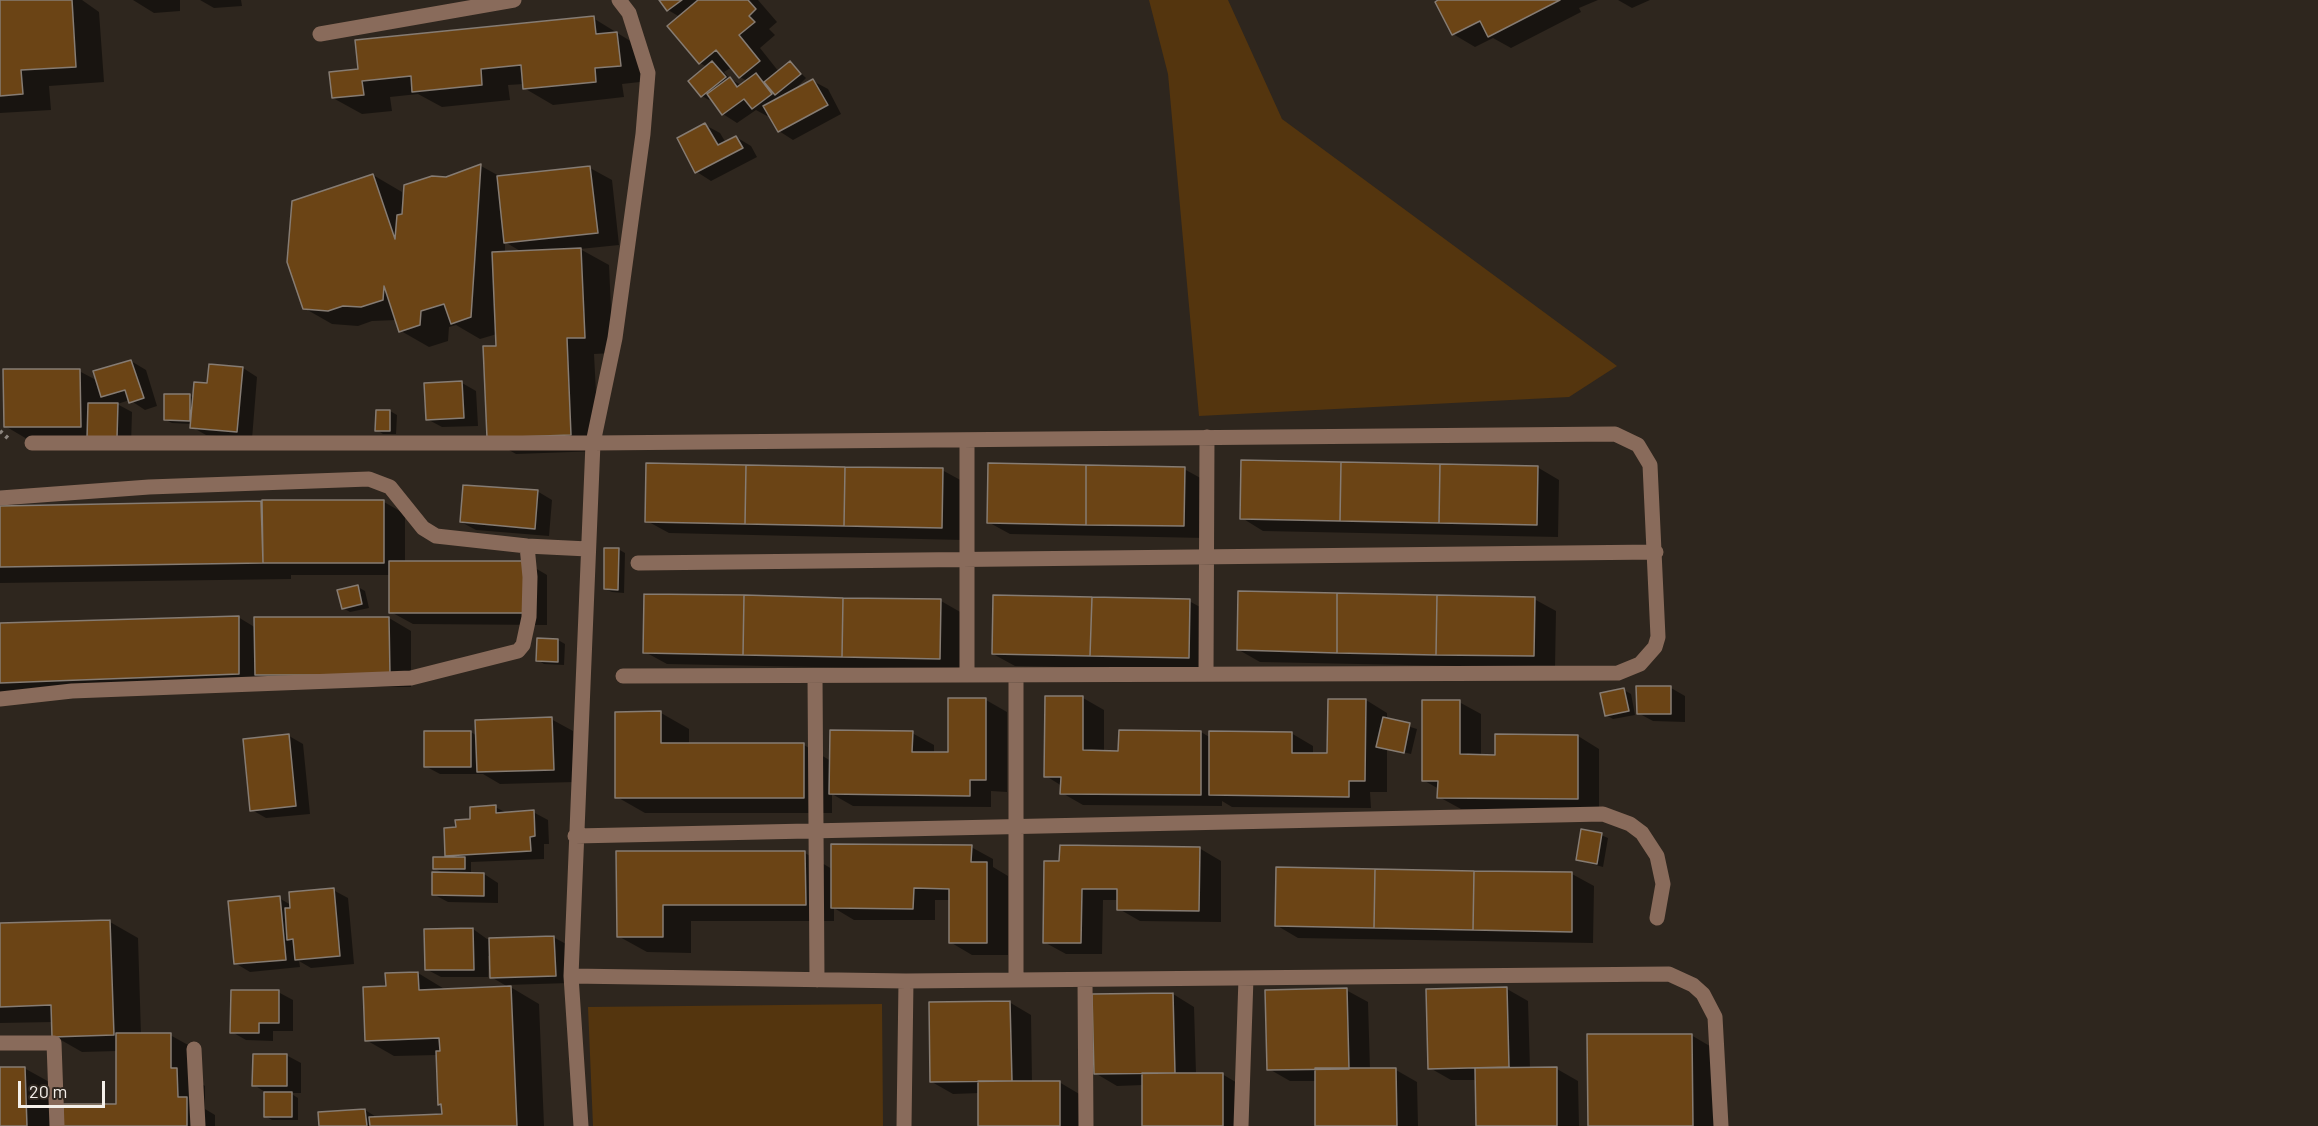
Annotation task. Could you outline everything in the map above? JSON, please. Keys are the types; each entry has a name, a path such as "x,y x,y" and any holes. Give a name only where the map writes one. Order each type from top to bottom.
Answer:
{"street":[{"path":"320,34 514,0"},
{"path":"581,1126 571,976 593,443 615,338 643,134 648,74 629,13 619,0"},
{"path":"32,443 593,443 1615,434 1638,445 1650,465 1656,552 1658,637 1648,657 1629,670 1618,673 623,676"},
{"path":"1206,674 1207,438"},
{"path":"967,440 967,675"},
{"path":"0,498 149,487 369,479 390,487 423,528 436,536 527,546 588,549"},
{"path":"0,699 72,691 411,678 518,651 523,645 529,617 530,577 527,546"},
{"path":"638,563 1656,552"},
{"path":"1016,980 1017,675"},
{"path":"815,676 818,980"},
{"path":"575,836 1603,813 1630,824 1642,833 1657,856 1663,884 1657,918"},
{"path":"571,976 906,981 1669,974 1693,985 1710,1005 1715,1017 1721,1126"},
{"path":"1241,1126 1246,978"},
{"path":"1085,980 1086,1126"},
{"path":"904,1126 906,981"},
{"path":"0,1043 54,1043 57,1126"},
{"path":"194,1049 198,1126"}],"shaded area":[{"path":"1149,0 1228,0 1282,119 1617,366 1569,397 1199,416 1168,74"},
{"path":"882,1004 883,1126 593,1126 588,1007"}],"building":[{"path":"0,0 72,0 76,67 21,70 23,94 0,96"},
{"path":"659,0 682,0 667,11"},
{"path":"698,0 748,0 756,9 749,16 755,22 739,35 760,61 739,78 716,50 699,64 667,26"},
{"path":"1438,0 1560,0 1488,37 1480,21 1452,35 1435,2"},
{"path":"594,16 596,34 617,32 621,66 595,68 596,82 523,89 521,65 481,69 482,85 412,92 411,76 362,81 364,95 332,98 329,72 358,69 355,40"},
{"path":"712,61 726,77 701,97 688,81"},
{"path":"790,61 801,74 775,95 764,82"},
{"path":"756,73 772,94 752,109 744,99 722,115 707,94 730,77 737,87"},
{"path":"813,79 828,105 778,132 763,106"},
{"path":"705,123 718,145 736,136 743,148 695,173 677,138"},
{"path":"481,164 471,317 451,324 444,304 421,311 420,325 399,332 384,286 383,300 361,307 343,306 328,311 303,309 287,262 292,201 373,174 395,239 397,215 402,214 404,185 432,176 446,177"},
{"path":"590,166 598,233 504,243 497,176"},
{"path":"581,248 585,338 567,338 571,435 487,438 483,346 496,346 492,252"},
{"path":"131,360 144,398 129,403 125,390 101,397 93,371"},
{"path":"209,364 243,367 237,432 190,428 194,382 207,383"},
{"path":"3,369 80,369 81,427 4,427"},
{"path":"462,381 464,418 426,420 424,383"},
{"path":"164,394 190,394 190,421 164,420"},
{"path":"88,403 118,403 117,438 87,438"},
{"path":"376,410 390,410 390,431 375,431"},
{"path":"1241,460 1341,462 1340,521 1240,519"},
{"path":"1341,462 1440,464 1439,523 1340,521"},
{"path":"646,463 746,465 745,524 645,522"},
{"path":"988,463 1086,465 1086,525 987,523"},
{"path":"1440,464 1538,466 1537,525 1439,523"},
{"path":"746,465 845,467 844,526 745,524"},
{"path":"1086,465 1185,467 1184,526 1086,525"},
{"path":"845,467 943,468 942,528 844,526"},
{"path":"463,485 538,490 535,529 460,522"},
{"path":"262,500 384,500 384,563 263,563"},
{"path":"261,501 263,563 0,567 0,506"},
{"path":"604,548 619,548 618,590 604,589"},
{"path":"389,561 525,561 526,613 389,613"},
{"path":"358,585 362,604 342,609 337,590"},
{"path":"1238,591 1337,593 1337,653 1237,650"},
{"path":"1337,593 1437,595 1436,655 1337,653"},
{"path":"644,594 744,595 743,655 643,653"},
{"path":"744,595 843,598 842,657 743,655"},
{"path":"993,595 1092,597 1090,656 992,654"},
{"path":"1437,595 1535,597 1534,656 1436,655"},
{"path":"1092,597 1190,599 1189,658 1090,656"},
{"path":"843,598 941,599 940,659 842,657"},
{"path":"239,616 239,674 0,683 0,623"},
{"path":"254,617 389,617 390,675 255,675"},
{"path":"537,638 558,639 558,662 536,661"},
{"path":"1636,686 1671,686 1671,714 1637,714"},
{"path":"1624,688 1629,711 1605,716 1600,693"},
{"path":"1045,696 1083,696 1083,750 1118,751 1119,730 1201,731 1201,795 1060,794 1061,777 1044,777"},
{"path":"948,698 986,698 986,780 970,780 970,796 829,794 830,730 913,731 912,752 948,752"},
{"path":"1328,699 1366,699 1365,781 1349,781 1349,797 1209,795 1209,731 1292,732 1292,753 1327,753"},
{"path":"1422,700 1460,700 1460,754 1495,755 1495,734 1578,735 1578,799 1437,798 1438,781 1422,781"},
{"path":"661,711 661,743 804,743 804,798 615,798 615,712"},
{"path":"552,717 554,770 477,772 475,720"},
{"path":"1383,717 1410,723 1404,753 1376,747"},
{"path":"424,731 471,731 471,767 424,767"},
{"path":"289,734 296,806 250,811 243,739"},
{"path":"496,805 496,813 534,810 535,836 530,837 531,851 445,856 444,828 456,827 455,820 470,819 470,807"},
{"path":"1581,829 1602,833 1597,864 1576,860"},
{"path":"831,844 972,845 971,862 987,862 987,943 949,943 949,889 914,888 913,909 831,908"},
{"path":"1060,845 1200,847 1199,911 1117,910 1117,889 1082,889 1081,943 1043,943 1044,861 1059,861"},
{"path":"616,851 805,851 806,905 663,905 663,937 617,937"},
{"path":"433,857 465,857 465,869 433,869"},
{"path":"1276,867 1375,869 1374,928 1275,926"},
{"path":"1375,869 1474,871 1473,930 1374,928"},
{"path":"1474,871 1572,872 1572,932 1473,930"},
{"path":"432,872 484,873 484,896 432,895"},
{"path":"334,888 340,956 295,960 293,939 287,940 285,908 290,908 289,892"},
{"path":"280,896 286,960 234,964 228,901"},
{"path":"110,920 114,1035 52,1037 51,1005 0,1007 0,923"},
{"path":"473,928 474,970 425,970 424,929"},
{"path":"554,936 556,976 490,978 489,938"},
{"path":"418,972 419,990 511,986 517,1126 370,1126 369,1117 442,1114 441,1104 438,1105 436,1051 440,1051 439,1038 365,1041 363,987 386,986 385,973"},
{"path":"1507,987 1509,1067 1428,1069 1426,989"},
{"path":"1347,988 1349,1069 1267,1070 1265,990"},
{"path":"231,990 279,990 279,1023 259,1023 259,1033 230,1033"},
{"path":"1173,993 1175,1073 1094,1074 1092,994"},
{"path":"1010,1001 1012,1081 930,1082 929,1002"},
{"path":"116,1033 171,1033 171,1068 177,1068 178,1097 187,1097 187,1126 63,1126 63,1104 116,1104"},
{"path":"1587,1034 1692,1034 1693,1126 1588,1126"},
{"path":"253,1054 287,1054 287,1086 252,1086"},
{"path":"0,1067 25,1067 27,1126 0,1126"},
{"path":"1557,1067 1557,1126 1476,1126 1475,1068"},
{"path":"1315,1068 1396,1068 1397,1126 1315,1126"},
{"path":"1142,1073 1223,1073 1223,1126 1142,1126"},
{"path":"978,1081 1060,1081 1060,1126 978,1126"},
{"path":"264,1092 292,1092 292,1117 264,1117"},
{"path":"365,1109 367,1126 319,1126 318,1112"}]}
